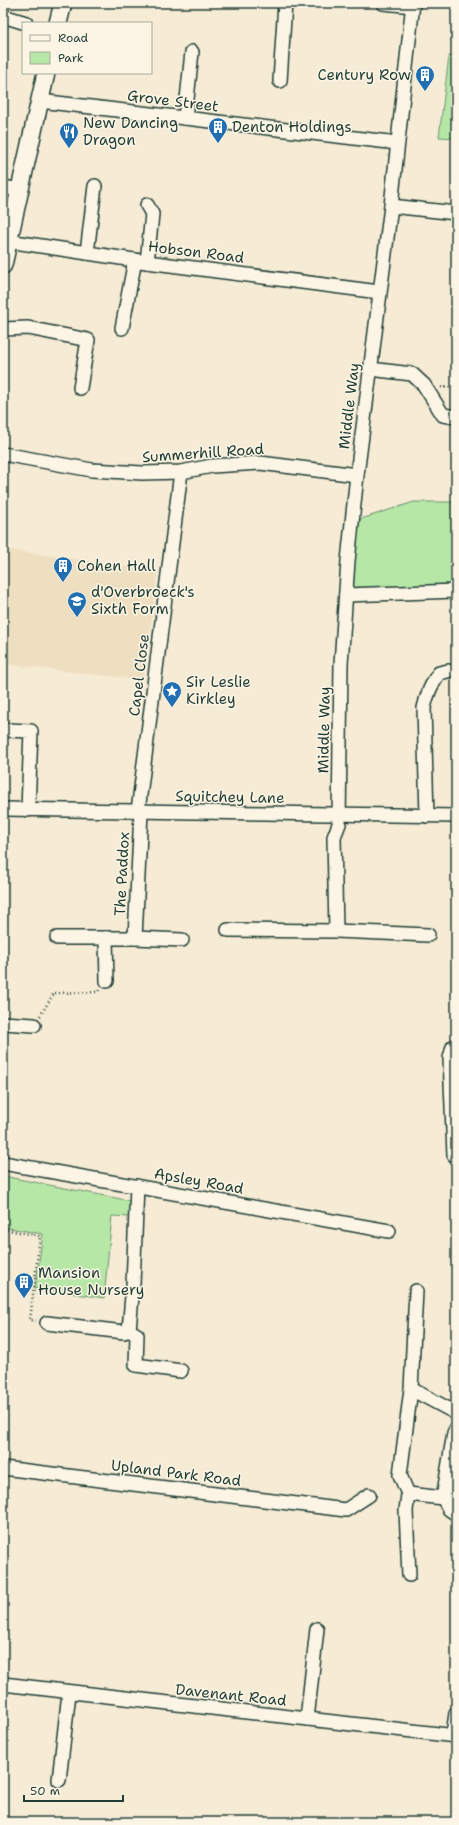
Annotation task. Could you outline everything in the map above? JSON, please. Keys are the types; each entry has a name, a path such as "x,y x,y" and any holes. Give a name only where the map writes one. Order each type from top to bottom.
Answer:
{"main road":[{"path":"58,22 63,3"},
{"path":"3,265 46,74"}],"street":[{"path":"280,81 285,3"},
{"path":"382,3 413,5"},
{"name":"Middle Way","path":"336,931 334,837 339,824 341,664 346,595 357,475 391,206 413,5"},
{"path":"3,16 23,22"},
{"path":"186,118 192,52"},
{"name":"Grove Street","path":"40,101 397,143"},
{"path":"87,253 96,186"},
{"path":"3,188 20,190"},
{"path":"122,328 141,261 152,214 147,205"},
{"path":"391,206 456,213"},
{"name":"Hobson Road","path":"8,241 141,261 379,292"},
{"path":"3,329 28,328 88,340 80,388"},
{"path":"370,368 412,374 424,385 443,415 456,417"},
{"name":"Summerhill Road","path":"3,454 92,470 142,473 181,472 212,466 260,463 357,475"},
{"name":"Capel Close","path":"139,811 181,472"},
{"path":"346,595 456,591"},
{"path":"426,816 424,708 428,692 433,681 439,673 448,671"},
{"path":"5,730 31,731 28,810"},
{"name":"Squitchey Lane","path":"3,809 456,816"},
{"name":"The Paddox","path":"135,938 139,811"},
{"path":"228,930 336,931 428,935"},
{"name":"The Paddox","path":"57,938 135,938 182,940"},
{"path":"106,938 107,981"},
{"path":"3,1023 34,1025"},
{"path":"455,1150 450,1058 453,1047 456,1046"},
{"name":"Apsley Road","path":"3,1164 137,1186 389,1231"},
{"path":"129,1330 133,1285 137,1186"},
{"path":"409,1575 406,1511 408,1494 400,1475 411,1390 416,1291"},
{"path":"47,1323 124,1332 129,1330"},
{"path":"129,1330 137,1335 136,1365 181,1371"},
{"path":"411,1390 456,1413"},
{"path":"456,1429 454,1433 443,1498 449,1509 456,1514"},
{"name":"Upland Park Road","path":"3,1468 346,1510 369,1495"},
{"path":"408,1494 443,1498"},
{"path":"307,1719 317,1629"},
{"name":"Davenant Road","path":"3,1684 69,1693 455,1736"},
{"path":"59,1780 69,1693"},
{"path":"455,1736 456,1713"}],"path":[{"path":"34,1025 54,993 98,992 107,981"},
{"path":"3,1229 40,1236 30,1320 47,1323"}],"shaded area":[{"name":"d'Overbroeck's Sixth Form","path":"3,549 158,571 143,680 3,664"}],"green space":[{"path":"449,56 456,57 456,138 439,137"},
{"path":"414,502 456,502 456,587 352,590 358,520"},
{"path":"3,1176 131,1201 129,1217 112,1216 104,1298 35,1288 43,1234 3,1227"}],"place":[{"name":"Century Row","path":"425,92"},
{"name":"Denton Holdings","path":"218,144"},
{"name":"New Dancing Dragon","path":"69,149"},
{"name":"Cohen Hall","path":"63,583"},
{"name":"d'Overbroeck's Sixth Form","path":"77,618"},
{"name":"Sir Leslie Kirkley","path":"172,708"},
{"name":"Mansion House Nursery","path":"24,1299"}]}
